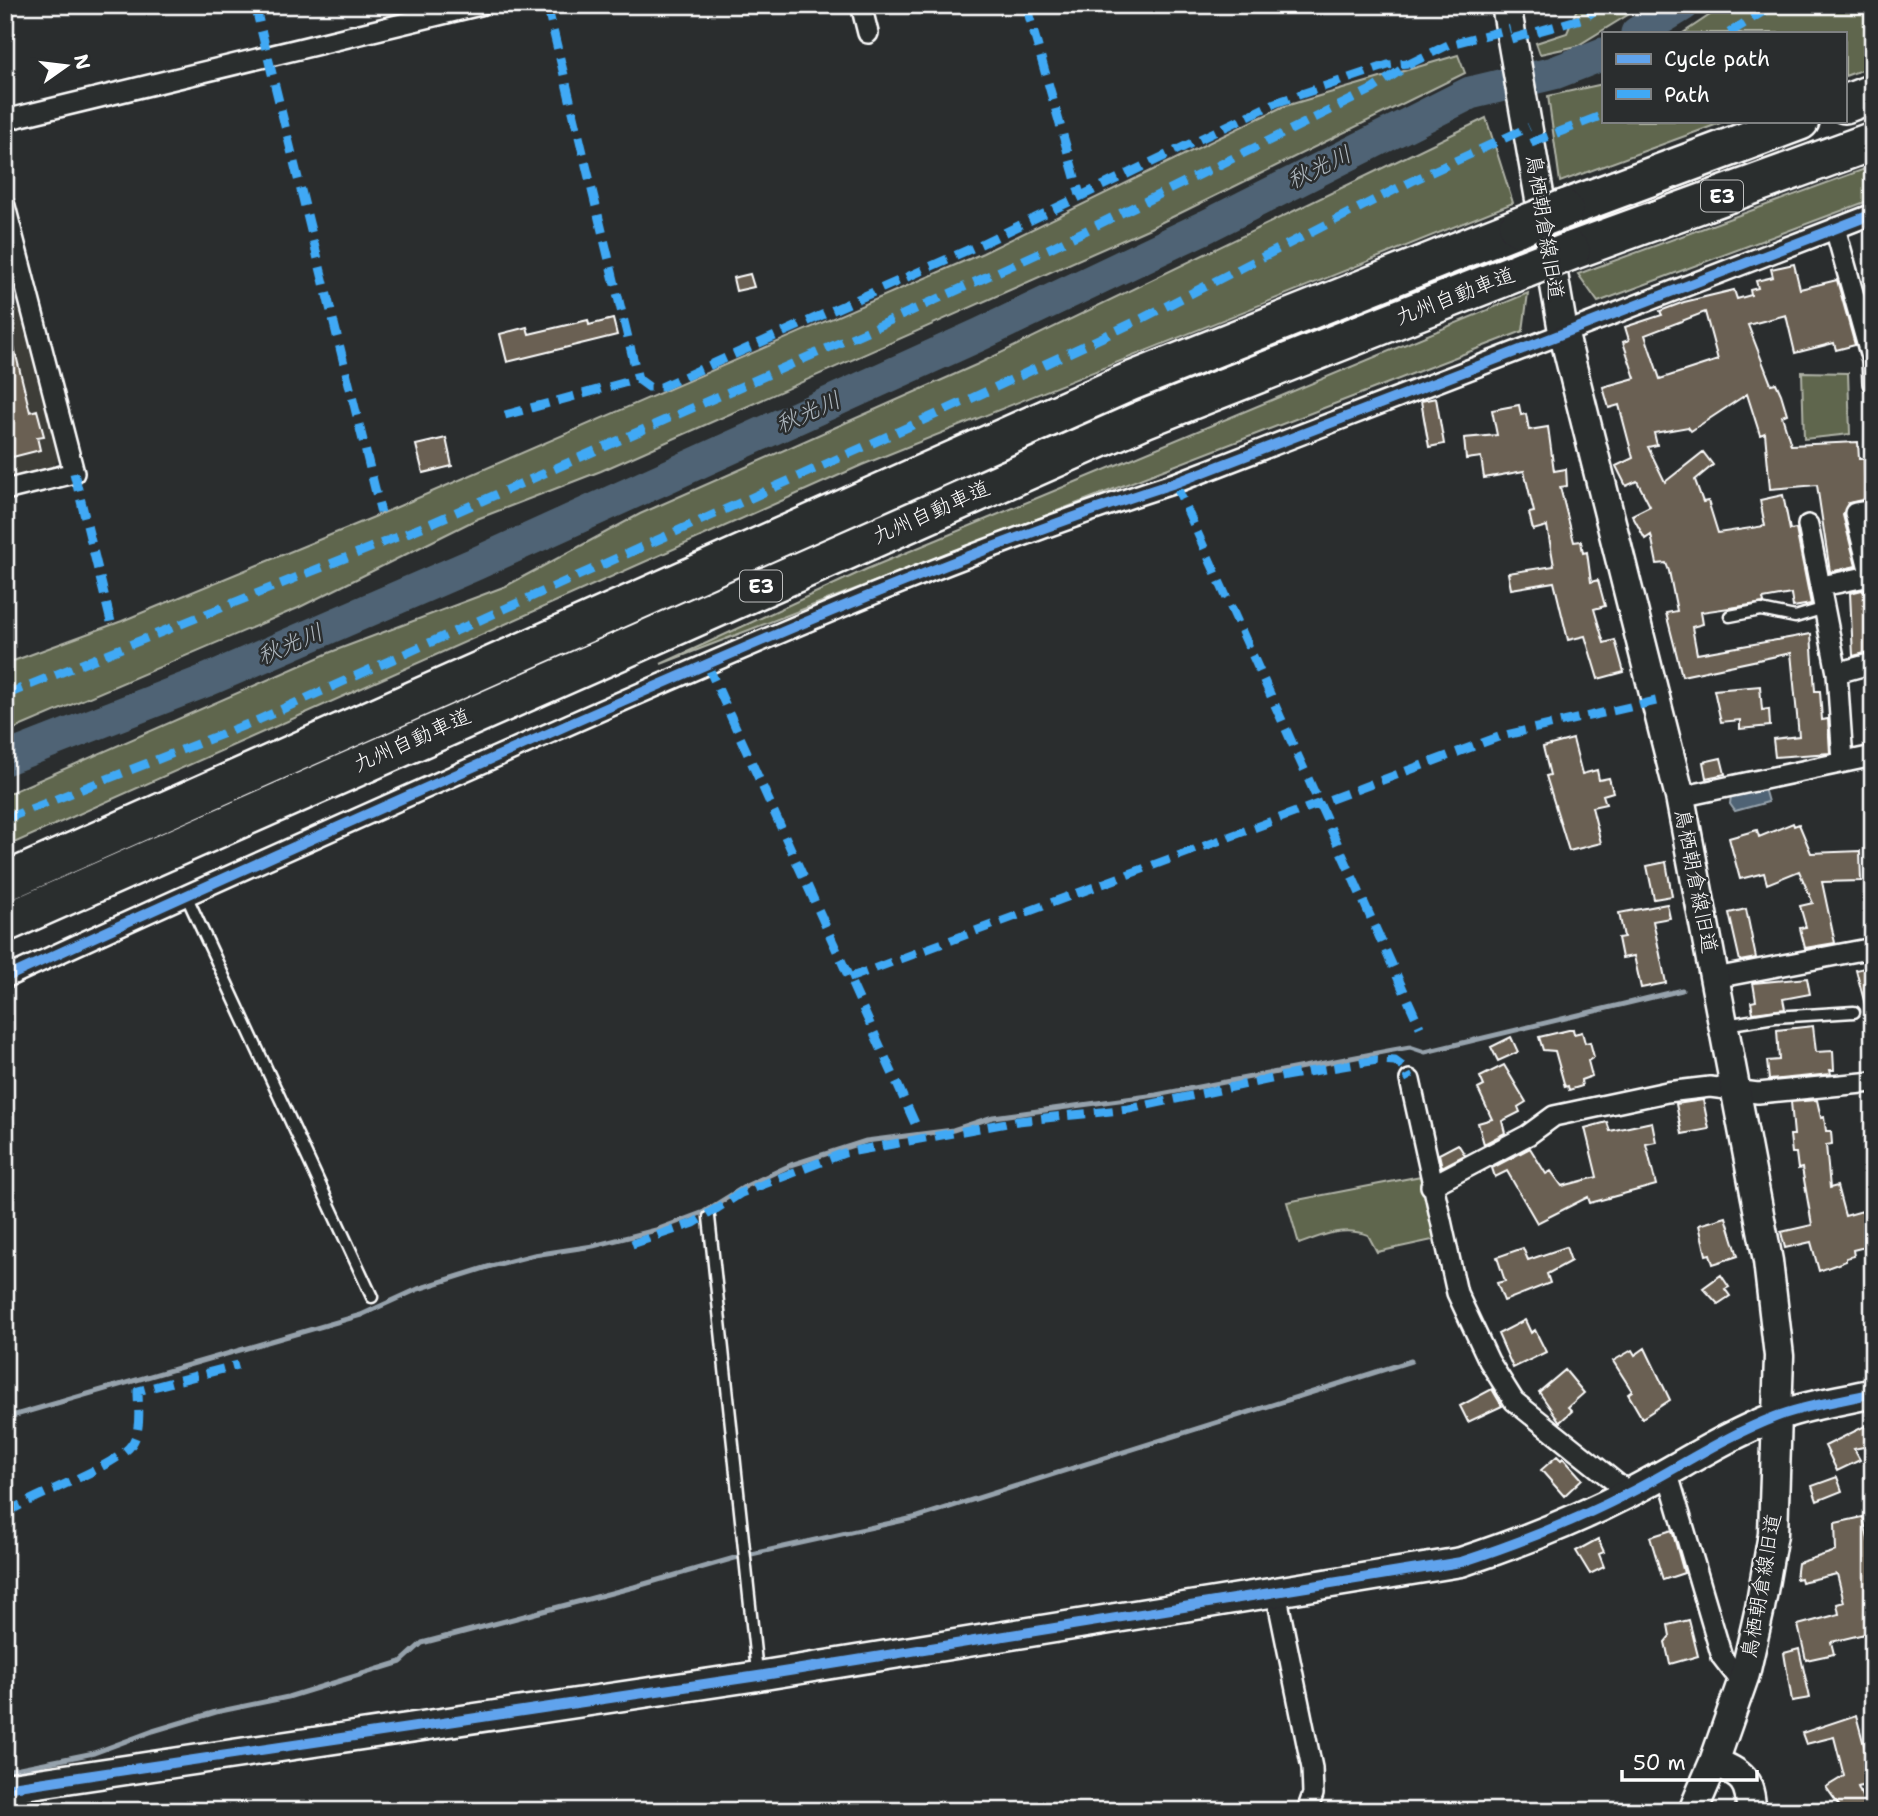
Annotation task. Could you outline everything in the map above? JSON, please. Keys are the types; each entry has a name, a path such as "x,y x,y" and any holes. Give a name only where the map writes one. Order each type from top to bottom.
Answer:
{"highway":[{"path":"1846,104 1873,93"},
{"name":"九州自動車道","path":"5,882 1129,382 1564,209 1797,122"},
{"name":"九州自動車道","path":"5,923 1144,419 1571,251 1873,141"}],"street":[{"path":"5,120 480,5"},
{"path":"861,5 867,33"},
{"name":"鳥栖朝倉線旧道","path":"1506,5 1563,331 1680,797 1768,1261 1779,1356 1773,1534 1742,1683 1693,1811"},
{"path":"5,206 74,472 5,490"},
{"path":"5,978 186,894 707,664 1077,514 1175,483 1563,331 1873,214"},
{"path":"1835,228 1869,349 1873,383"},
{"path":"1822,586 1871,580 1855,513 1873,509"},
{"path":"1808,525 1822,586 1836,673 1843,761"},
{"path":"1836,673 1873,663"},
{"path":"1680,797 1873,755"},
{"path":"1715,978 1873,948"},
{"path":"1410,1080 1457,1293 1489,1361 1514,1401 1629,1493"},
{"path":"1432,1186 1528,1135 1554,1116 1667,1092 1710,1087 1758,1093 1873,1082"},
{"path":"5,1788 758,1676 1461,1562 1522,1542 1629,1493 1702,1450 1777,1416 1873,1393"},
{"path":"1667,1471 1722,1657 1742,1683"},
{"path":"1276,1592 1312,1769 1313,1794 1307,1811"},
{"path":"1714,1762 1739,1773 1751,1792 1751,1811"}],"lane":[{"path":"1730,616 1761,610 1795,617 1826,608"},
{"path":"186,894 372,1297"},
{"path":"1724,1025 1775,1017 1854,1012"},
{"path":"709,1217 758,1676"}],"shaded area":[{"path":"20,308 60,456 53,468 5,480 5,311"}],"green space":[{"path":"1582,5 1644,5 1577,46 1540,54 1536,43 1567,33 1576,11"},
{"path":"1725,5 1873,5 1873,66 1846,76 1846,32 1684,32"},
{"path":"1458,55 1465,73 1150,228 601,471 477,519 298,608 5,733 5,664 122,621 374,517 983,253 1282,107"},
{"path":"1602,84 1602,122 1723,122 1560,182 1548,96"},
{"path":"1486,118 1513,203 862,465 5,847 5,795 331,652 506,586 640,514 978,364"},
{"path":"1873,166 1873,199 1598,302 1578,274"},
{"path":"1528,293 1523,331 661,664 867,569"},
{"path":"1802,372 1848,373 1850,434 1804,439"},
{"path":"1421,1176 1437,1239 1377,1252 1368,1235 1350,1231 1325,1235 1299,1244 1287,1202"}],"water":[{"path":"1764,788 1768,802 1735,811 1730,804 1731,795"}],"building":[{"path":"1794,264 1800,289 1837,280 1855,345 1836,350 1834,343 1795,353 1786,315 1748,325 1771,384 1776,383 1781,394 1787,414 1782,416 1791,445 1858,442 1859,459 1864,459 1866,499 1848,503 1843,515 1856,566 1830,572 1817,485 1770,489 1765,433 1760,435 1747,394 1691,431 1688,427 1654,433 1657,445 1648,447 1665,482 1703,452 1713,465 1695,480 1703,502 1708,501 1718,533 1765,526 1760,500 1783,495 1790,530 1796,529 1811,604 1793,607 1791,594 1763,599 1764,603 1701,612 1703,624 1692,627 1697,654 1811,634 1815,691 1820,691 1822,720 1828,719 1830,753 1775,757 1773,739 1799,736 1791,653 1682,676 1666,613 1677,611 1669,571 1666,563 1657,564 1651,535 1645,539 1632,515 1650,506 1637,481 1626,486 1616,466 1633,458 1619,405 1609,408 1603,387 1635,378 1623,342 1629,340 1625,327 1662,315 1660,311 1684,302 1734,290 1737,299 1751,295 1750,290 1758,288 1756,281 1773,277 1771,269","holes":["1705,312 1718,360 1660,379 1645,335"]},
{"path":"750,274 754,287 736,291 733,278"},
{"path":"613,319 617,335 507,362 500,334 527,327 529,334 588,320 589,325"},
{"path":"11,335 30,412 37,410 44,436 37,437 40,450 5,459 5,336"},
{"path":"1436,398 1444,444 1429,447 1421,401"},
{"path":"1519,405 1521,415 1526,414 1529,430 1548,427 1554,471 1566,469 1567,486 1560,487 1574,542 1581,541 1583,553 1587,552 1591,582 1598,580 1605,606 1594,609 1604,643 1615,640 1624,672 1598,679 1585,636 1568,640 1554,582 1511,589 1508,573 1554,566 1547,526 1533,530 1529,513 1534,512 1524,471 1484,478 1481,457 1466,459 1464,438 1497,435 1492,410"},
{"path":"446,438 452,466 423,473 416,445"},
{"path":"1862,590 1868,596 1873,620 1873,651 1853,656 1850,593"},
{"path":"1760,686 1762,710 1769,709 1770,726 1740,729 1740,720 1721,722 1714,690"},
{"path":"1573,739 1582,774 1597,770 1599,780 1609,778 1613,792 1603,795 1606,804 1592,807 1601,843 1569,851 1546,776 1550,775 1543,747"},
{"path":"1721,758 1725,774 1706,778 1703,762"},
{"path":"1793,823 1794,826 1799,824 1811,853 1860,851 1861,881 1822,882 1835,943 1805,948 1800,928 1806,927 1800,906 1813,903 1799,871 1767,884 1764,873 1740,879 1729,838 1757,830 1759,837"},
{"path":"1666,862 1672,896 1654,899 1647,866"},
{"path":"1667,904 1670,918 1653,921 1666,983 1641,988 1634,956 1622,958 1618,938 1624,937 1619,913"},
{"path":"1746,909 1756,958 1740,961 1729,913"},
{"path":"1873,966 1873,1015 1868,1016 1856,970"},
{"path":"1807,978 1810,994 1783,999 1785,1009 1753,1013 1751,1002 1756,1001 1753,983"},
{"path":"1813,1026 1816,1052 1833,1051 1834,1070 1830,1070 1831,1074 1769,1080 1767,1061 1779,1060 1777,1030"},
{"path":"1573,1029 1574,1034 1582,1032 1585,1043 1590,1042 1594,1057 1588,1061 1592,1076 1581,1080 1582,1086 1569,1090 1568,1086 1565,1087 1555,1051 1543,1050 1539,1037"},
{"path":"1511,1037 1518,1052 1498,1061 1491,1047"},
{"path":"1504,1065 1526,1102 1518,1107 1520,1112 1502,1121 1505,1133 1484,1144 1478,1123 1492,1119 1478,1089 1484,1086 1480,1077"},
{"path":"1703,1100 1709,1129 1682,1134 1676,1104"},
{"path":"1817,1100 1826,1131 1831,1131 1832,1144 1826,1145 1830,1188 1837,1186 1845,1216 1873,1208 1873,1245 1853,1250 1854,1256 1846,1258 1846,1261 1819,1271 1811,1242 1785,1248 1781,1232 1812,1225 1802,1168 1798,1169 1796,1153 1792,1153 1790,1135 1794,1135 1791,1102"},
{"path":"1607,1122 1610,1131 1652,1122 1656,1142 1646,1144 1656,1185 1590,1203 1588,1197 1537,1223 1507,1171 1495,1177 1492,1168 1530,1148 1546,1174 1551,1171 1562,1186 1597,1177 1585,1128"},
{"path":"1458,1144 1465,1155 1442,1167 1439,1154"},
{"path":"1726,1217 1738,1256 1713,1264 1710,1254 1706,1255 1699,1225"},
{"path":"1566,1247 1571,1261 1547,1274 1550,1283 1504,1301 1497,1283 1505,1281 1497,1257 1523,1248 1528,1260"},
{"path":"1721,1275 1729,1287 1725,1289 1730,1296 1718,1304 1703,1288"},
{"path":"1525,1320 1531,1333 1535,1330 1546,1352 1513,1368 1498,1334"},
{"path":"1645,1348 1670,1400 1642,1418 1628,1394 1632,1391 1613,1361 1632,1350 1635,1355"},
{"path":"1565,1370 1584,1393 1568,1407 1572,1411 1560,1422 1539,1392"},
{"path":"1492,1389 1502,1406 1468,1422 1460,1406"},
{"path":"1873,1422 1873,1445 1854,1449 1860,1460 1837,1471 1825,1446"},
{"path":"1557,1456 1561,1460 1563,1458 1582,1479 1564,1496 1541,1470"},
{"path":"1837,1477 1842,1491 1817,1501 1812,1486"},
{"path":"1863,1517 1873,1561 1873,1632 1831,1642 1834,1654 1806,1660 1798,1625 1839,1614 1837,1604 1844,1602 1837,1574 1801,1582 1800,1578 1796,1579 1798,1563 1836,1551 1835,1523"},
{"path":"1672,1530 1684,1573 1663,1580 1650,1537"},
{"path":"1598,1539 1604,1552 1599,1554 1604,1567 1590,1574 1576,1551"},
{"path":"1689,1620 1698,1656 1670,1664 1665,1642 1670,1636 1668,1625"},
{"path":"1799,1649 1810,1698 1792,1701 1784,1653"},
{"path":"1856,1715 1869,1764 1873,1763 1873,1783 1858,1787 1868,1811 1843,1811 1826,1787 1844,1776 1834,1737 1806,1744 1802,1733"}],"waterway":[{"name":"秋光川","path":"1639,32 1683,5"},
{"name":"秋光川","path":"5,759 205,681 475,564 981,334 1207,226 1470,93 1554,73 1602,54"},
{"path":"5,1418 361,1315 418,1289 491,1266 534,1255 593,1246 656,1230 704,1212 746,1186 791,1165 866,1141 953,1130 993,1117 1156,1095 1410,1047 1425,1052 1682,990"},
{"path":"5,1771 94,1753 216,1712 288,1697 401,1662 422,1643 738,1557 918,1517 1411,1361"}],"marked path":[{"path":"255,5 381,513"},
{"path":"547,5 638,379"},
{"path":"1026,5 1080,195"},
{"path":"1511,39 1584,18 1602,5"},
{"path":"1731,32 1773,5"},
{"path":"5,695 427,525 878,326 1048,249 1260,145 1373,89 1411,63 1450,44 1510,29"},
{"path":"505,415 638,379 649,387 661,387 981,244 1275,103 1388,65 1408,63"},
{"path":"1531,143 1602,115"},
{"path":"5,819 258,720 968,400 1137,321 1412,181 1529,127"},
{"path":"74,473 111,622"},
{"path":"1175,483 1420,1027"},
{"path":"707,664 918,1130"},
{"path":"849,978 1501,736 1656,701"},
{"path":"632,1244 694,1223 741,1193 844,1153 1018,1121 1129,1109 1285,1076 1377,1060 1395,1061 1403,1067 1410,1080"},
{"path":"5,1514 93,1471 123,1453 132,1444 137,1432 138,1391 238,1365"}],"cycle path":[{"path":"5,978 570,724 945,565 1175,483 1873,214"},
{"path":"5,1788 758,1676 1461,1562 1588,1513 1737,1434 1775,1417 1811,1406 1873,1393"}]}
